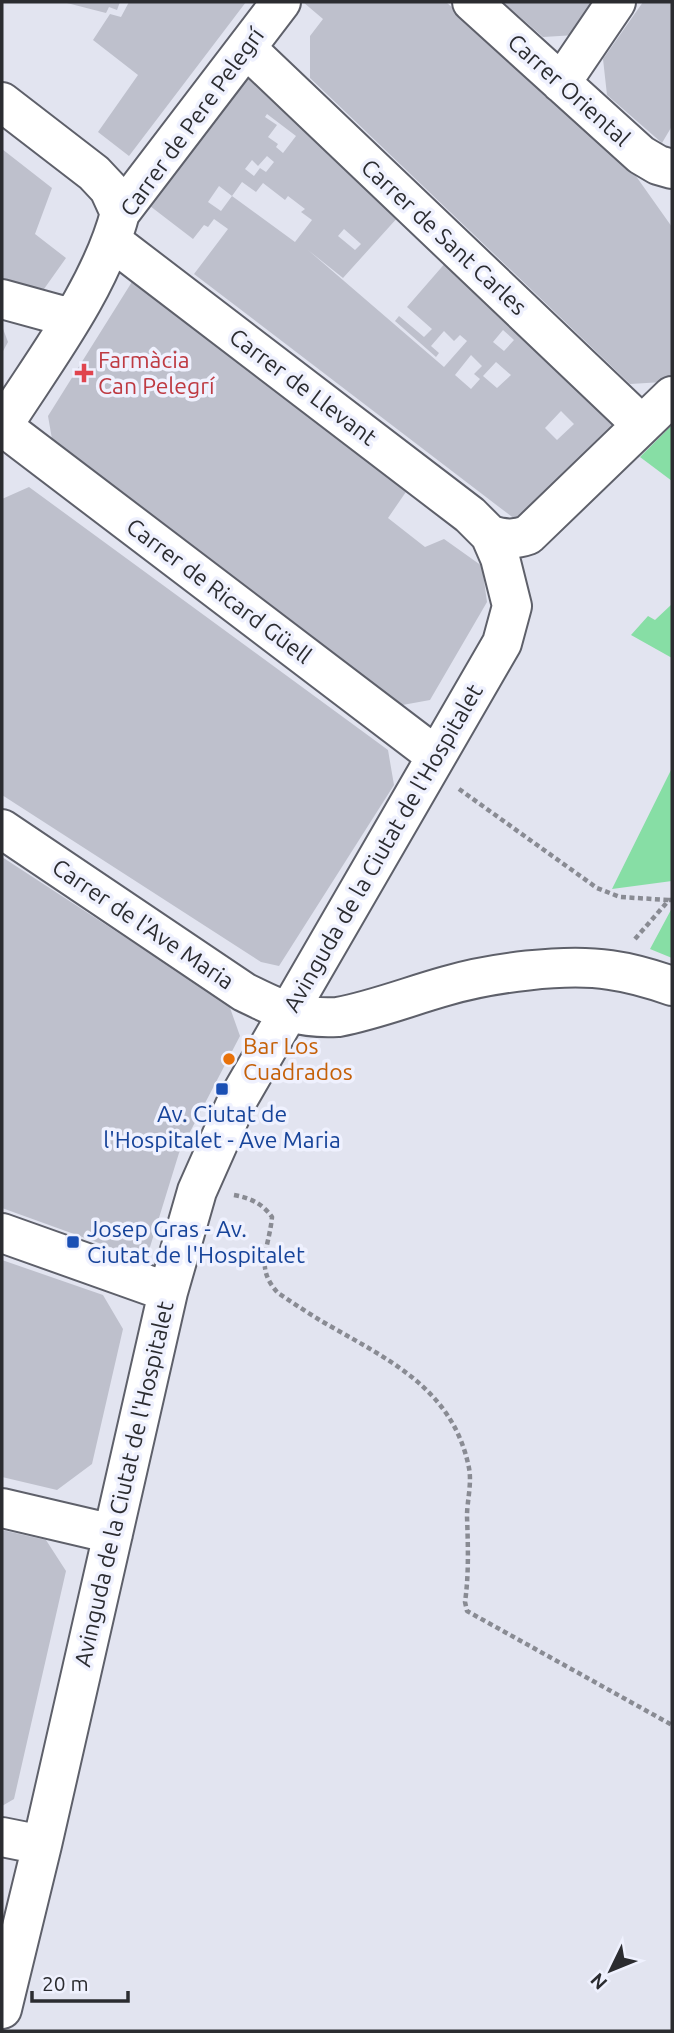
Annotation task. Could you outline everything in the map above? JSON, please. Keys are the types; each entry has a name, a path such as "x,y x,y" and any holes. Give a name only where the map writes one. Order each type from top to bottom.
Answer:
{"street":[{"name":"Carrer de Pere Pelegrí","path":"2,426 96,278 117,228 281,2"},
{"name":"Carrer Oriental","path":"472,2 641,155 658,165 672,169"},
{"path":"561,83 616,2"},
{"name":"Carrer de Sant Carles","path":"246,48 642,425"},
{"path":"2,102 94,173 109,189 117,228"},
{"name":"Carrer de Llevant","path":"117,228 470,515 491,535"},
{"path":"2,299 71,318"},
{"path":"491,535 517,539 528,535 672,396"},
{"name":"Carrer de Ricard Güell","path":"2,426 442,769"},
{"name":"Avinguda de la Ciutat de l'Hospitalet","path":"2,2009 168,1292 197,1191 216,1143 237,1101 288,1013 442,769 502,643 512,606 500,558 491,535"},
{"name":"Carrer de l'Ave Maria","path":"2,829 244,992 288,1013 320,1018 338,1017 450,985 546,969 608,969 672,986"},
{"path":"2,1233 168,1292"},
{"path":"2,1508 113,1534"},
{"path":"2,1837 42,1845"}],"path":[{"path":"442,769 597,888 629,898 671,900"},
{"path":"633,941 671,900"},
{"path":"233,1195 244,1196 263,1205 272,1217 263,1267 267,1281 278,1293 414,1377 439,1403 453,1423 469,1470 465,1602 467,1611 672,1725"}],"green space":[{"path":"672,425 672,481 640,457"},
{"path":"672,604 672,658 631,635 648,616 655,620"},
{"path":"672,768 672,881 612,889"},
{"path":"672,908 672,958 650,949"}],"building":[{"path":"63,2 120,2 117,10 109,7 106,13"},
{"path":"129,2 246,2 129,156 98,132 138,75 93,40 110,14 121,17"},
{"path":"303,2 446,2 626,162 672,227 672,374 663,382 630,384 310,78 310,36 323,19"},
{"path":"503,2 598,2 576,35 543,37"},
{"path":"643,2 672,2 672,126 662,143 607,95 603,59"},
{"path":"250,74 399,216 343,278 308,250 444,367 467,341 460,335 454,341 444,331 431,346 439,353 436,357 395,321 399,316 424,337 432,329 407,307 447,261 618,426 520,523 194,274 228,229 214,219 208,227 204,225 193,239 150,206","holes":["267,114 296,136 283,153 276,147 278,144 268,137 277,125 265,117","267,156 274,162 266,172 260,168 254,176 245,169 252,160 258,166","242,182 256,192 263,183 285,200 288,196 305,209 301,212 312,220 295,242 232,196","219,186 232,196 221,211 208,202","344,229 361,244 355,250 338,236","503,330 514,340 504,351 493,342","471,355 482,366 474,374 480,379 471,389 455,375","496,362 511,375 497,388 483,376","561,411 574,424 557,440 545,428"]},
{"path":"2,149 52,188 35,234 66,258 44,289 2,280"},
{"path":"135,277 410,486 388,518 425,547 444,539 482,566 487,602 430,700 397,706 53,445 48,416"},
{"path":"2,326 8,342 2,353"},
{"path":"29,487 388,750 394,785 279,966 261,962 2,795 2,499"},
{"path":"2,857 229,1005 240,1036 179,1153 146,1260 2,1208"},
{"path":"2,1260 103,1295 123,1329 92,1464 57,1490 2,1477"},
{"path":"2,1530 46,1540 66,1571 14,1799 2,1806"}],"place":[{"name":"Farmàcia Can Pelegrí","path":"84,373"},
{"name":"Bar Los Cuadrados","path":"229,1059"},
{"name":"Av. Ciutat de l'Hospitalet - Ave Maria","path":"222,1089"},
{"name":"Josep Gras - Av. Ciutat de l'Hospitalet","path":"73,1242"}]}
